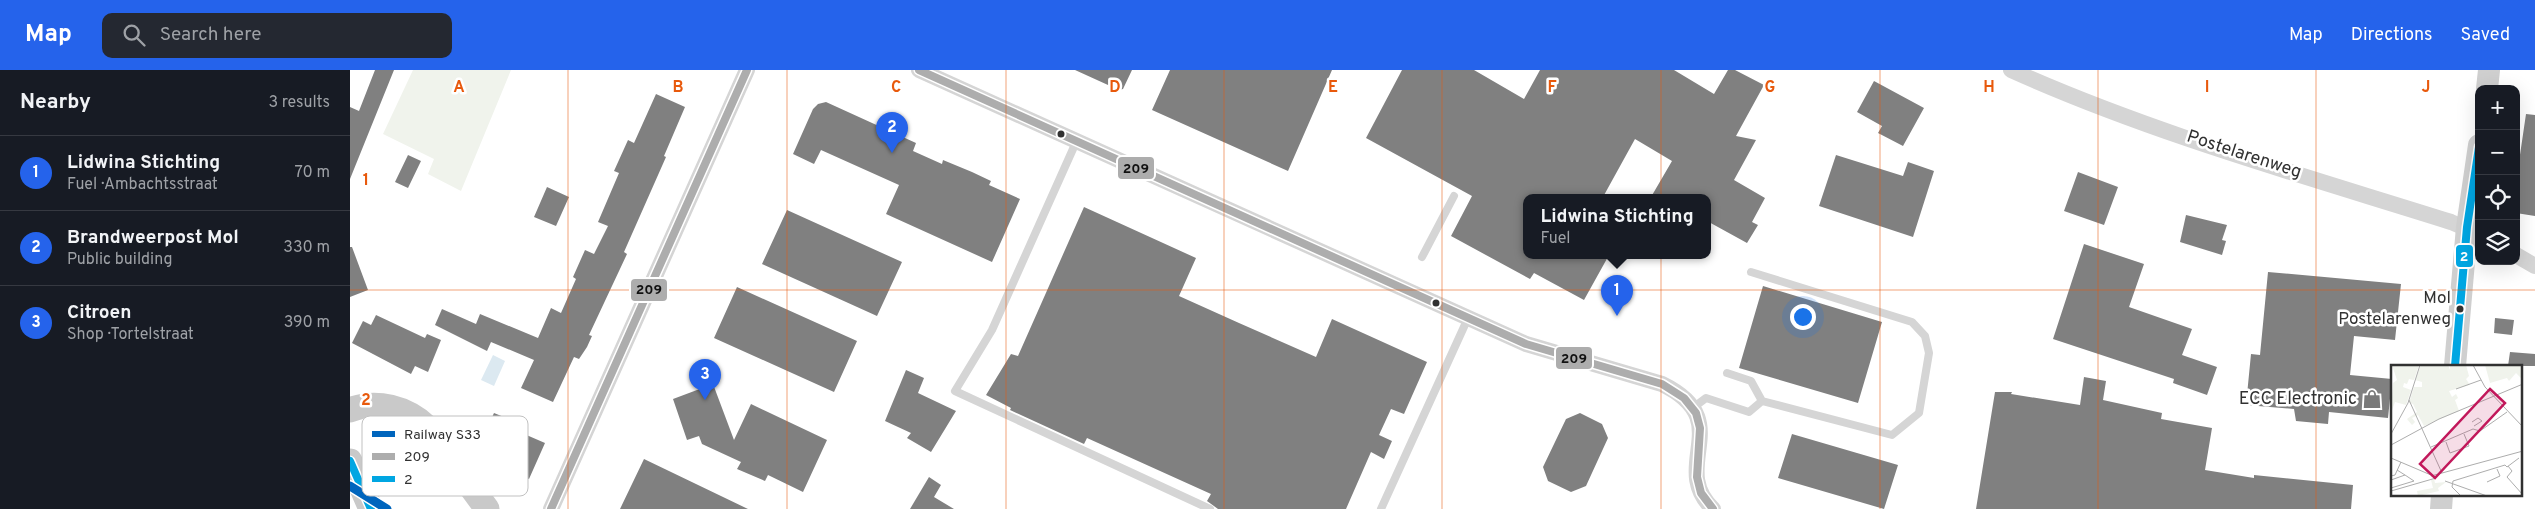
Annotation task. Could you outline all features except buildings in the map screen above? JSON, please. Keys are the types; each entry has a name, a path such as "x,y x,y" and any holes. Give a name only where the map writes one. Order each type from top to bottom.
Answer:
{"main road":[{"path":"350,410 371,405 398,409 415,416"},
{"path":"350,462 362,489"},
{"path":"365,496 371,509"},
{"path":"477,496 487,509"}],"street":[{"path":"551,509 747,70"},
{"path":"919,70 1526,344 1662,384 1681,394 1694,407 1700,423 1697,480 1701,494 1713,509"},
{"name":"Postelarenweg","path":"2011,70 2055,90 2168,131 2473,231"},
{"path":"2487,85 2489,70"},
{"path":"2454,365 2473,231 2477,175"},
{"path":"2520,257 2535,266"},
{"path":"2441,509 2442,496"}],"lane":[{"path":"1077,140 992,330 956,391 1210,509"},
{"path":"1422,257 1454,196"},
{"path":"1727,373 1751,380 1762,401 1892,435 1919,414 1929,353 1925,336 1912,322 1751,272"},
{"path":"1381,509 1468,318"},
{"path":"1694,407 1706,398 1749,412 1762,401"}],"shaded area":[{"path":"413,70 511,70 461,191 428,174 434,159 383,134"},
{"path":"493,355 505,361 494,386 481,380"}],"rail line":[{"name":"S33","path":"350,486 362,493"},
{"name":"S33","path":"366,496 387,509"}],"transit line":[{"name":"209","path":"551,509 747,70"},
{"name":"209","path":"919,70 1526,344 1662,384 1684,398 1696,413 1700,428 1697,477 1701,493 1713,509"},
{"name":"2","path":"2455,365 2467,227 2475,174"},
{"name":"2","path":"350,461 362,488"},
{"name":"2","path":"365,496 371,509"}],"place":[{"name":"Brandweerpost Mol","path":"892,153"},
{"name":"Mol Postelarenweg","path":"2460,309"},
{"name":"Lidwina Stichting","path":"1617,316"},
{"name":"ECC Electronic","path":"2372,399"},
{"name":"Citroen","path":"705,400"}]}
